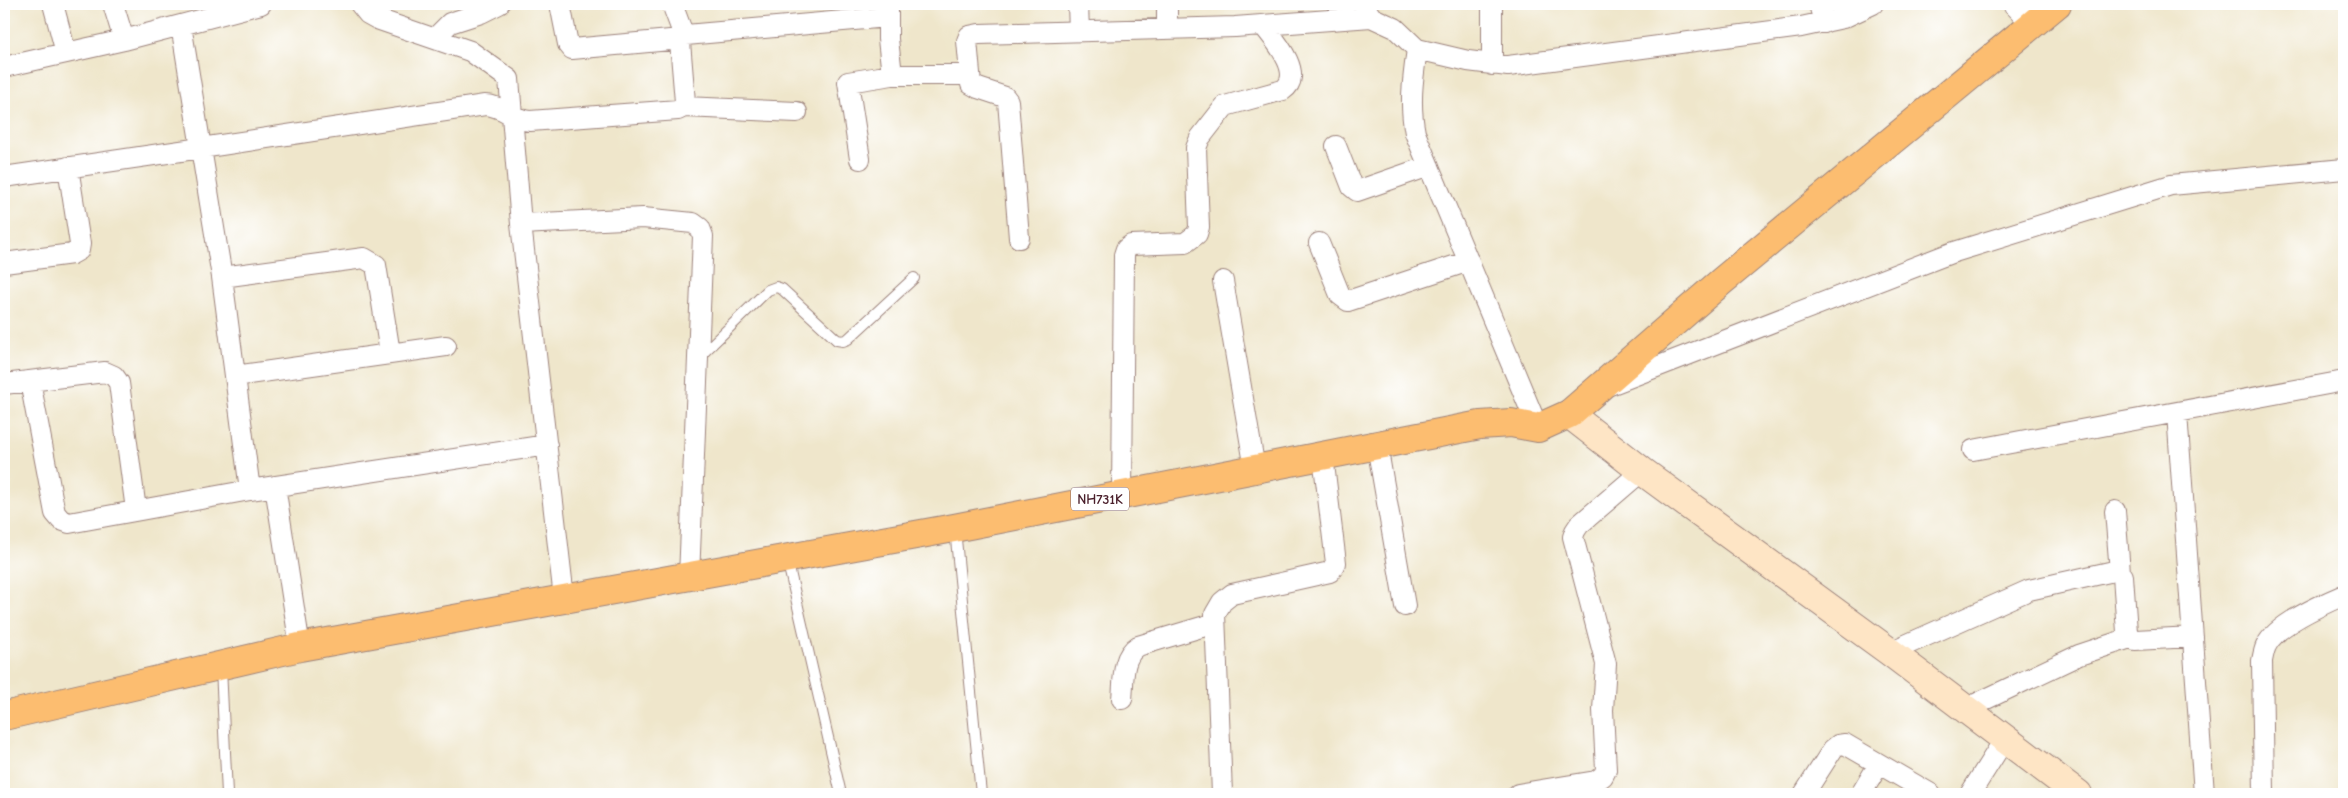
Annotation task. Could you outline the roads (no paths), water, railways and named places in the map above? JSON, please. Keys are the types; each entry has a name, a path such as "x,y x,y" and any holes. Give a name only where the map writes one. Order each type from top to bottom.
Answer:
{"highway":[{"path":"1538,428 1569,414 1722,281 2057,4"},
{"name":"NH731K","path":"4,716 300,647 954,528 1255,468 1495,423 1529,425 1538,428"}],"main road":[{"path":"1569,414 1642,471 1890,652 1964,710 2078,794"}],"street":[{"path":"53,4 66,53"},
{"path":"113,4 124,40"},
{"path":"4,67 124,40 261,4"},
{"path":"360,4 368,14 377,19 470,51 508,79 521,224 564,598"},
{"path":"435,38 450,23 481,13 499,4"},
{"path":"560,4 568,44 572,49 682,38 888,10 892,76"},
{"path":"672,4 682,38 684,107"},
{"path":"1078,4 1079,31"},
{"path":"1167,4 1167,29"},
{"path":"1492,4 1492,65"},
{"path":"1820,4 1824,23"},
{"path":"1019,238 1008,100 1005,97 974,86 969,75 967,41 970,36 979,34 1263,25 1368,10 1395,28 1417,49 1492,65 1529,64 1824,23 1842,18 1873,4"},
{"path":"2013,4 2032,24"},
{"path":"181,25 222,277 250,490"},
{"path":"1122,494 1124,255 1126,249 1131,245 1185,243 1191,240 1199,228 1196,148 1200,138 1225,106 1288,87 1291,81 1286,55 1263,25"},
{"path":"1417,49 1410,96 1416,133 1538,428"},
{"path":"860,159 848,82 892,76 969,75"},
{"path":"4,177 485,106 499,107 520,119 530,121 678,110 684,107 797,112"},
{"path":"1336,146 1352,187 1358,191 1429,166"},
{"path":"4,263 72,254 79,250 80,244 68,167"},
{"path":"1596,390 1951,253 2171,186 2344,172"},
{"path":"521,224 627,218 692,223 700,228 703,236 690,577"},
{"path":"1319,243 1340,295 1348,301 1469,261"},
{"path":"222,277 364,258 371,260 376,265 390,353"},
{"path":"1223,281 1255,468"},
{"path":"235,376 446,346"},
{"path":"4,384 105,372 114,376 119,383 136,510"},
{"path":"30,381 55,513 61,520 69,522 250,490 547,444"},
{"path":"1973,450 2344,381"},
{"path":"2177,413 2204,794"},
{"path":"1377,445 1405,606"},
{"path":"1222,794 1215,614 1222,602 1232,594 1330,572 1334,568 1336,563 1323,456"},
{"path":"1518,794 1566,791 1596,781 1603,776 1606,770 1602,710 1606,664 1573,537 1574,530 1642,471"},
{"path":"275,486 300,647"},
{"path":"2115,511 2120,572 2123,576 2127,632 2130,638"},
{"path":"1890,652 2029,590 2107,571 2120,572"},
{"path":"2264,794 2262,661 2266,646 2273,636 2308,611 2344,595"},
{"path":"1122,699 1126,658 1130,651 1138,646 1215,623"},
{"path":"1964,710 2079,654 2130,638 2135,640 2193,637"},
{"path":"1970,794 2004,740"},
{"path":"1804,794 1833,749 1838,745 1845,744 1924,793"},
{"path":"1861,794 1879,764"}],"lane":[{"path":"698,358 768,290 776,287 782,289 837,340 843,342 914,278"},
{"path":"954,528 981,794"},
{"path":"787,558 841,794"},
{"path":"221,666 227,794"}]}
